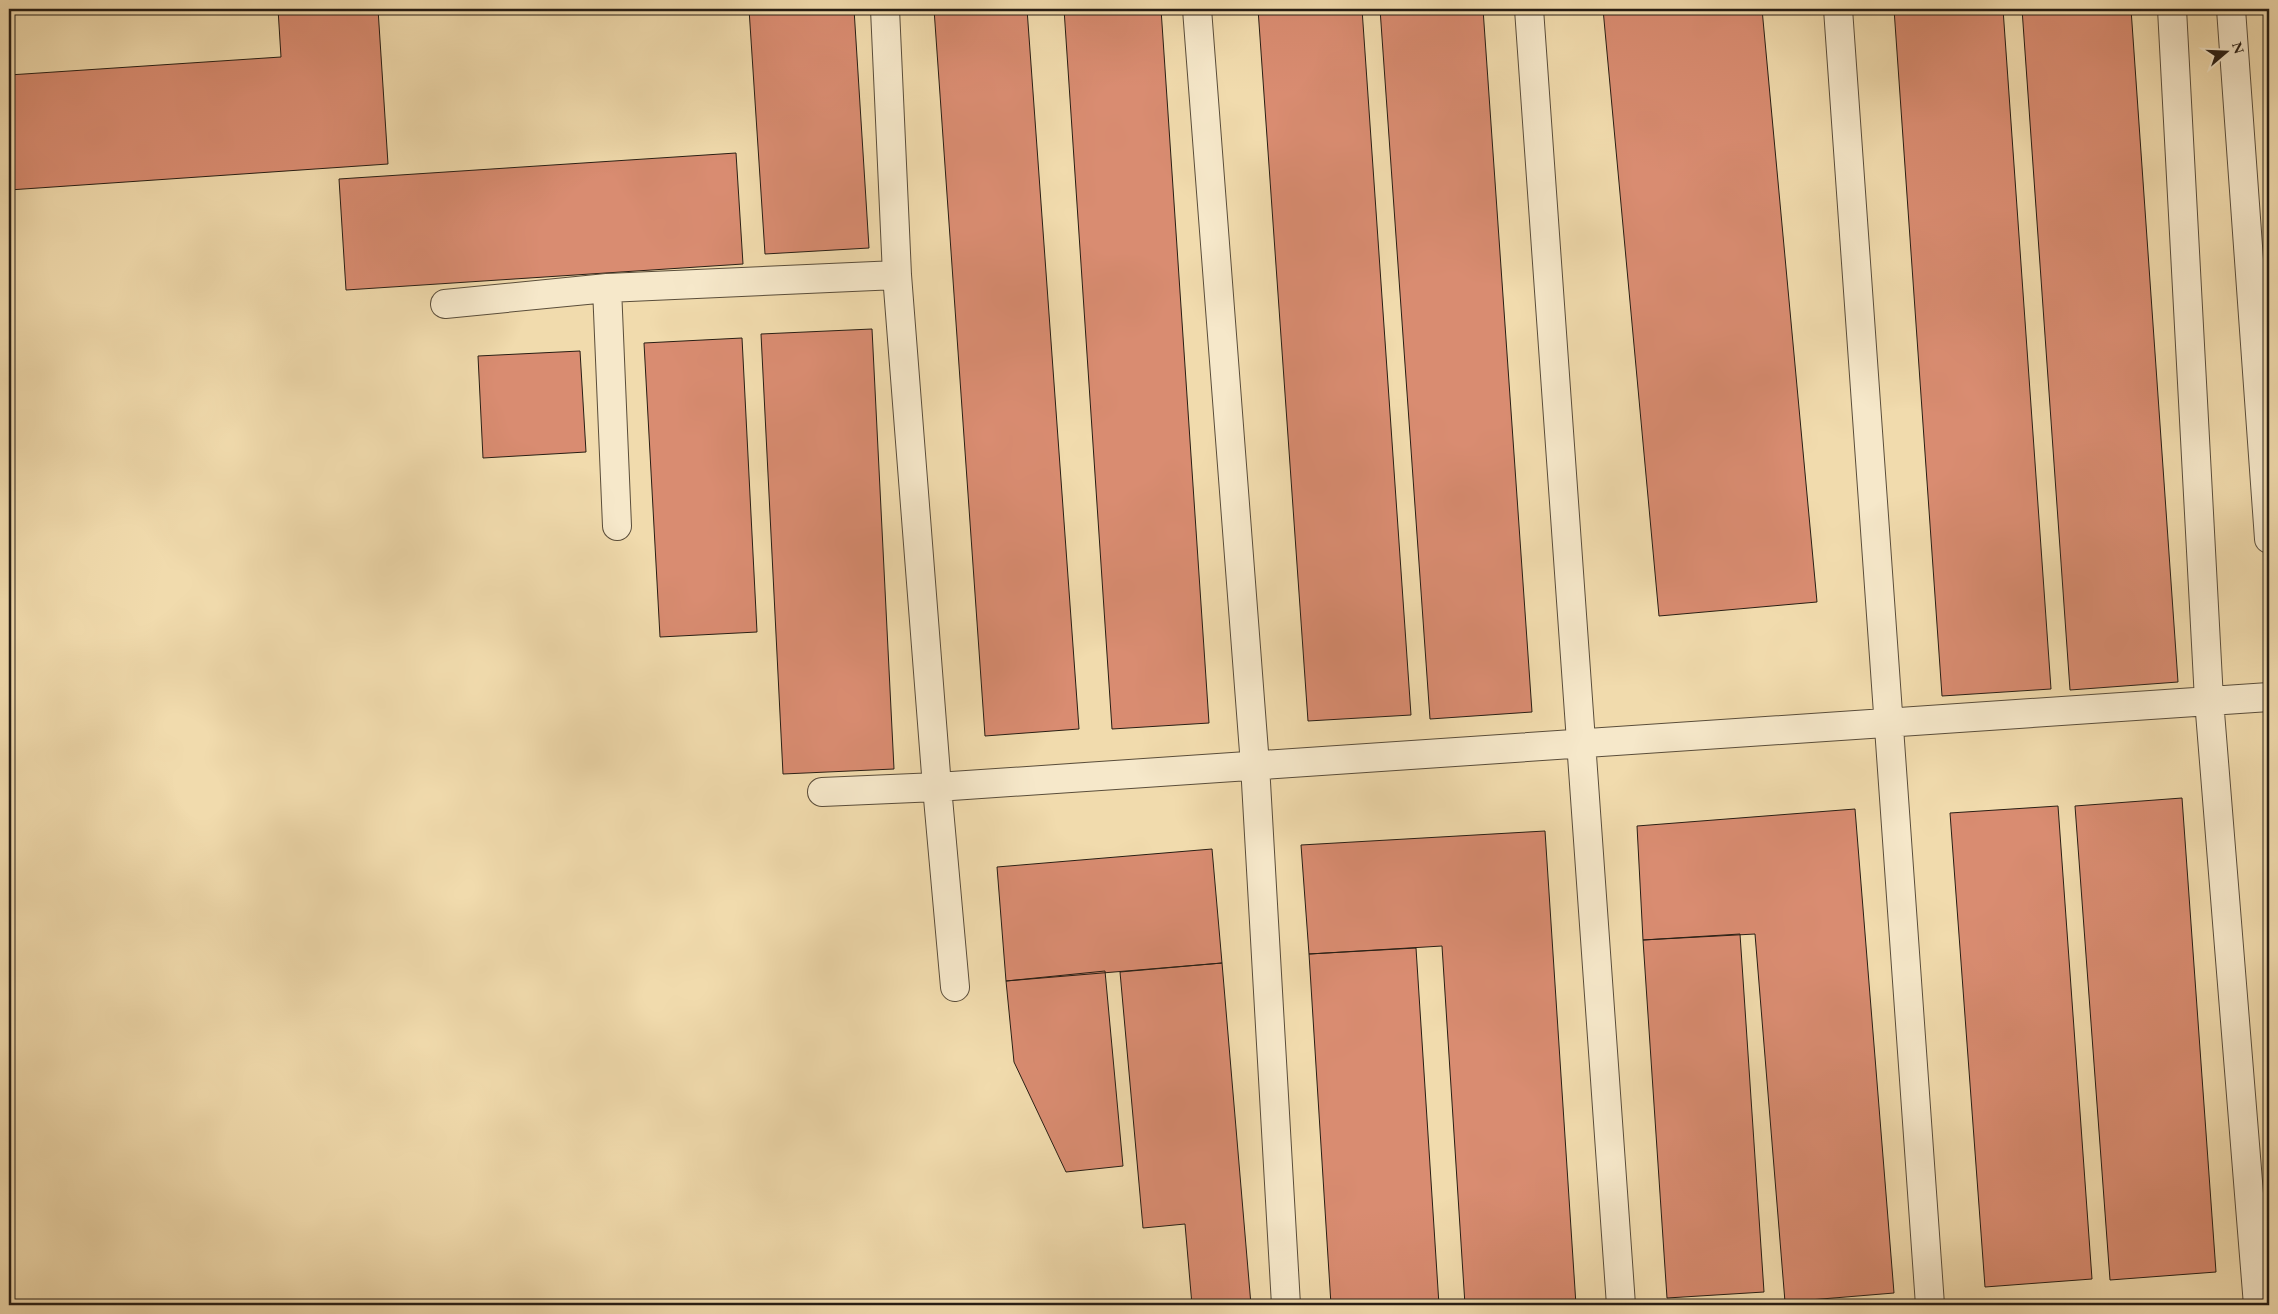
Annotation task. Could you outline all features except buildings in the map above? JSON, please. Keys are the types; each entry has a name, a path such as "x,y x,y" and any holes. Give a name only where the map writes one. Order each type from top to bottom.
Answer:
{"street":[{"path":"885,9 897,275 937,787 955,987"},
{"path":"1197,9 1255,765 1286,1305"},
{"path":"1528,9 1621,1305"},
{"path":"1838,9 1930,1305"},
{"path":"2172,9 2209,700 2258,1305"},
{"path":"2231,9 2269,539"},
{"path":"445,304 607,288 897,275"},
{"path":"607,288 617,526"},
{"path":"822,792 937,787 1581,745 2269,697"}]}
